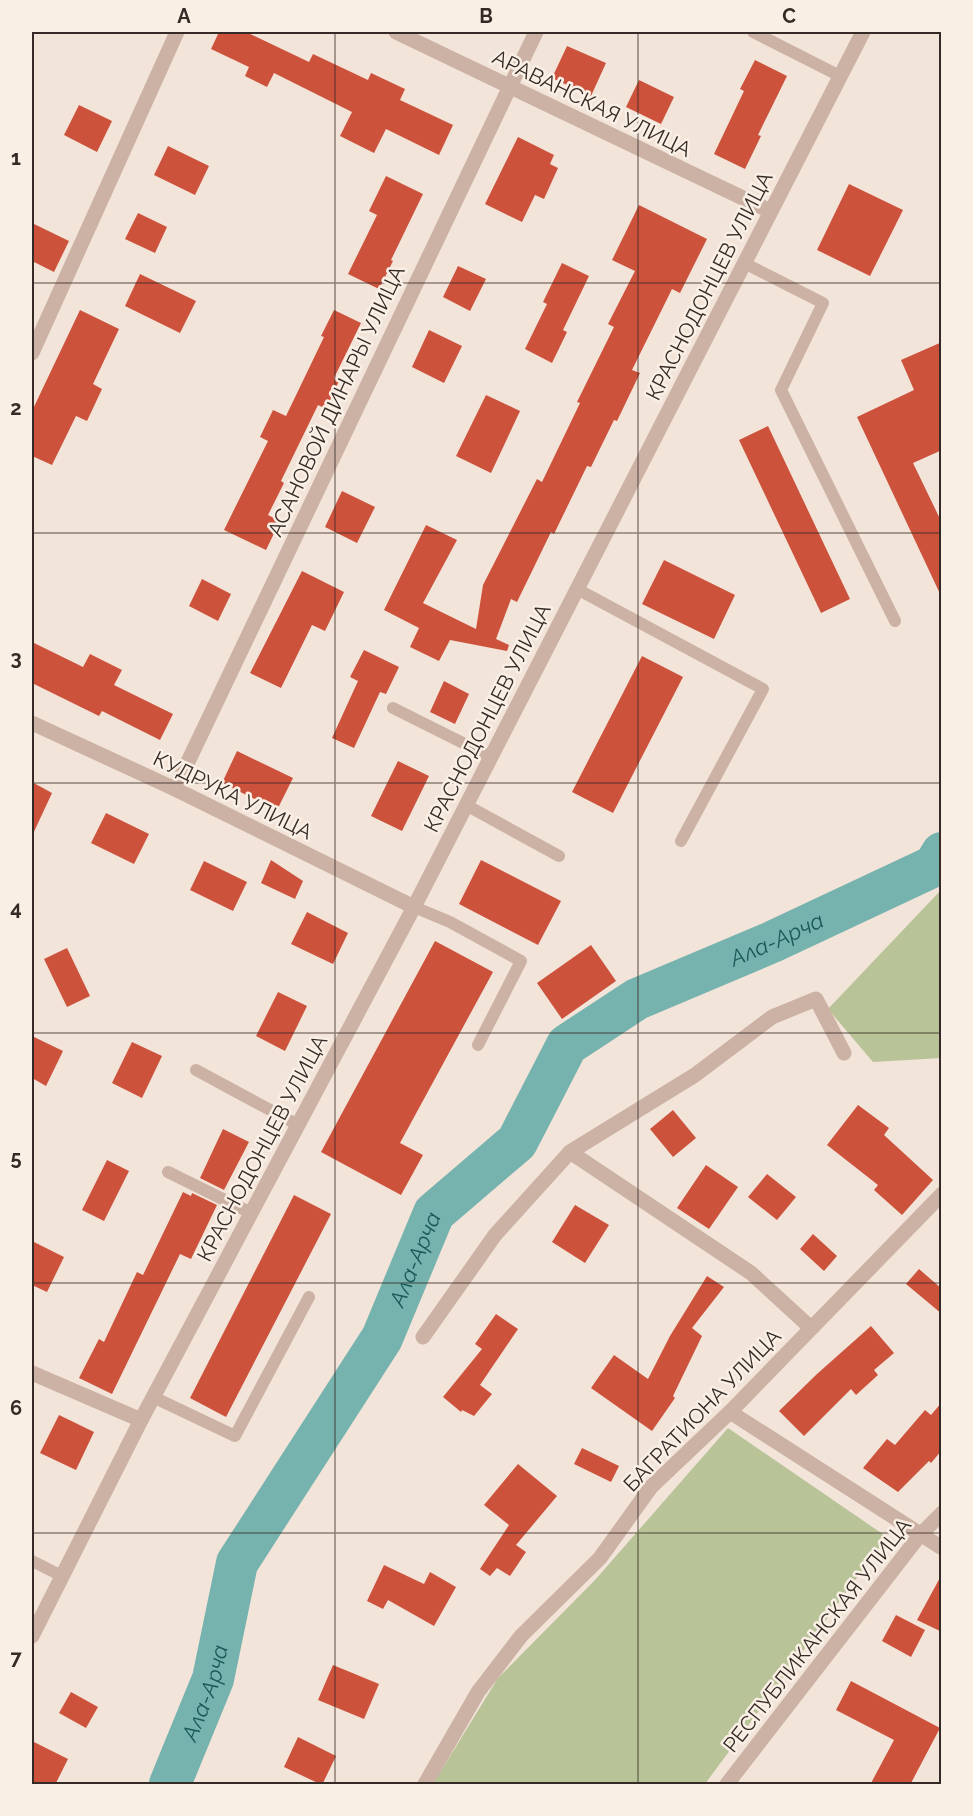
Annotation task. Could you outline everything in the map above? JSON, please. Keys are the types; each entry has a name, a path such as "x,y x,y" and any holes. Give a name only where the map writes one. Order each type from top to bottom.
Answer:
{"street":[{"path":"32,353 177,32"},
{"name":"АРАВАНСКАЯ УЛИЦА","path":"396,32 770,212"},
{"name":"АСАНОВОЙ ДИНАРЫ УЛИЦА","path":"175,789 536,32"},
{"name":"КРАСНОДОНЦЕВ УЛИЦА","path":"32,1636 153,1397 414,907 863,32"},
{"name":"КУДРУКА УЛИЦА","path":"32,723 175,789 414,907"},
{"path":"423,1337 495,1235 570,1152 695,1075 772,1017 816,999 844,1053"},
{"path":"570,1152 751,1273 811,1328"},
{"name":"БАГРАТИОНА УЛИЦА","path":"425,1785 478,1692 521,1636 600,1558 651,1487 730,1412 942,1194"},
{"path":"32,1373 141,1420"},
{"path":"730,1412 942,1548"},
{"name":"РЕСПУБЛИКАНСКАЯ УЛИЦА","path":"727,1785 920,1535 942,1513"}],"lane":[{"path":"753,32 840,76"},
{"path":"744,263 823,303 781,390 895,621"},
{"path":"577,589 764,689 681,841"},
{"path":"393,708 490,758"},
{"path":"466,805 559,856"},
{"path":"414,907 450,922 521,961 478,1045"},
{"path":"196,1070 298,1125"},
{"path":"168,1172 251,1213"},
{"path":"153,1397 235,1436 309,1297"},
{"path":"32,1561 62,1576"}],"green space":[{"path":"941,890 941,1058 873,1062 828,1009"},
{"path":"728,1428 887,1537 705,1784 433,1784 498,1678 595,1580"}],"building":[{"path":"219,32 246,32 309,62 313,54 368,80 371,73 405,89 400,100 453,125 439,155 386,129 374,153 340,136 352,112 274,73 267,87 245,76 249,67 211,49"},
{"path":"567,46 606,63 591,96 552,78"},
{"path":"755,60 787,76 758,135 761,136 745,169 714,154 744,91 740,89"},
{"path":"639,80 674,97 661,124 626,107"},
{"path":"79,105 112,121 97,152 64,135"},
{"path":"518,137 554,155 550,164 558,168 544,199 535,195 522,222 485,204"},
{"path":"168,146 209,166 195,195 154,175"},
{"path":"386,176 423,194 379,289 348,274 377,215 369,211"},
{"path":"849,184 903,210 870,276 817,250"},
{"path":"639,205 707,239 680,293 672,289 632,370 640,373 617,421 614,420 591,467 587,466 554,534 551,532 517,602 511,599 496,639 509,645 507,651 450,640 439,661 410,647 419,628 384,610 426,525 457,540 423,603 476,629 483,585 537,479 542,482 580,403 577,402 614,327 608,324 635,271 612,260"},
{"path":"138,213 167,227 155,253 125,239"},
{"path":"32,223 69,241 54,272 32,261"},
{"path":"562,263 589,276 563,330 567,332 552,363 525,349 547,304 543,302"},
{"path":"458,266 486,279 470,311 443,297"},
{"path":"140,274 196,301 180,333 125,306"},
{"path":"80,310 119,329 93,384 102,389 87,421 76,416 52,465 32,456 32,411"},
{"path":"334,310 361,323 334,378 339,381 326,409 318,405 281,481 284,483 268,515 280,521 266,550 224,530 268,441 260,437 273,410 286,416 324,337 321,336"},
{"path":"429,330 462,346 444,383 412,367"},
{"path":"942,342 942,450 913,463 942,523 942,598 857,417 914,390 901,360"},
{"path":"486,395 520,411 491,473 456,456"},
{"path":"768,426 850,599 821,613 739,440"},
{"path":"342,491 375,507 357,543 325,527"},
{"path":"664,560 735,595 714,639 642,604"},
{"path":"302,571 344,592 325,631 312,625 281,688 250,673"},
{"path":"202,579 231,594 218,621 189,606"},
{"path":"32,642 83,667 90,654 122,670 114,685 173,714 160,740 102,711 99,716 32,683"},
{"path":"364,650 399,667 386,694 380,692 354,748 332,738 358,681 350,677"},
{"path":"642,656 683,677 613,813 572,792"},
{"path":"444,681 469,694 455,724 430,712"},
{"path":"237,751 293,778 277,810 222,783"},
{"path":"398,761 429,776 402,831 371,816"},
{"path":"32,782 52,793 32,836"},
{"path":"106,813 149,834 134,864 91,843"},
{"path":"271,860 303,881 295,899 261,883"},
{"path":"481,860 561,901 538,945 459,904"},
{"path":"204,861 247,882 233,911 190,890"},
{"path":"307,912 348,933 333,964 291,944"},
{"path":"435,941 493,972 400,1143 423,1155 401,1195 321,1152"},
{"path":"591,945 616,981 562,1019 537,983"},
{"path":"67,948 90,996 67,1007 44,959"},
{"path":"278,992 307,1006 285,1051 256,1036"},
{"path":"32,1036 63,1051 46,1086 32,1078"},
{"path":"132,1042 162,1056 142,1098 112,1083"},
{"path":"858,1105 889,1128 884,1135 933,1180 902,1215 874,1190 878,1185 827,1145"},
{"path":"673,1110 696,1138 673,1157 650,1129"},
{"path":"223,1129 249,1142 224,1190 200,1178"},
{"path":"107,1160 129,1171 104,1221 82,1210"},
{"path":"706,1165 738,1187 709,1229 677,1208"},
{"path":"767,1174 796,1197 777,1220 748,1197"},
{"path":"183,1192 191,1196 192,1193 217,1205 191,1259 180,1254 112,1394 79,1378 99,1339 104,1342 137,1272 143,1275"},
{"path":"294,1195 331,1214 226,1417 190,1398"},
{"path":"575,1205 609,1225 585,1263 552,1242"},
{"path":"813,1234 837,1256 824,1271 800,1249"},
{"path":"32,1241 64,1257 47,1292 32,1285"},
{"path":"919,1269 942,1289 942,1314 906,1284"},
{"path":"707,1276 724,1287 692,1328 702,1336 673,1396 675,1398 652,1431 591,1388 614,1355 648,1379 670,1336"},
{"path":"496,1314 518,1329 480,1385 492,1394 474,1416 462,1410 461,1412 443,1397 482,1349 475,1344"},
{"path":"871,1326 894,1353 874,1370 878,1375 856,1395 851,1389 804,1436 779,1411"},
{"path":"942,1402 942,1450 931,1463 929,1461 898,1492 863,1468 887,1439 895,1445 925,1410 931,1415"},
{"path":"59,1415 94,1432 76,1470 40,1453"},
{"path":"582,1448 619,1466 611,1482 574,1464"},
{"path":"518,1464 557,1496 516,1545 526,1552 510,1576 497,1568 490,1576 480,1569 509,1525 484,1505"},
{"path":"384,1565 424,1584 430,1572 456,1587 434,1626 388,1600 383,1609 367,1601"},
{"path":"942,1574 942,1632 917,1620"},
{"path":"896,1615 925,1630 911,1657 882,1641"},
{"path":"333,1665 379,1684 364,1719 318,1700"},
{"path":"851,1681 940,1728 910,1785 870,1785 894,1740 836,1710"},
{"path":"71,1692 98,1707 86,1728 59,1713"},
{"path":"298,1737 336,1756 322,1785 284,1767"},
{"path":"32,1741 68,1759 55,1785 32,1785"}],"waterway":[{"name":"Ала-Арча","path":"170,1784 213,1679 237,1563 382,1338 434,1213 517,1142 567,1045 637,999 772,942 934,866 942,853"}]}
